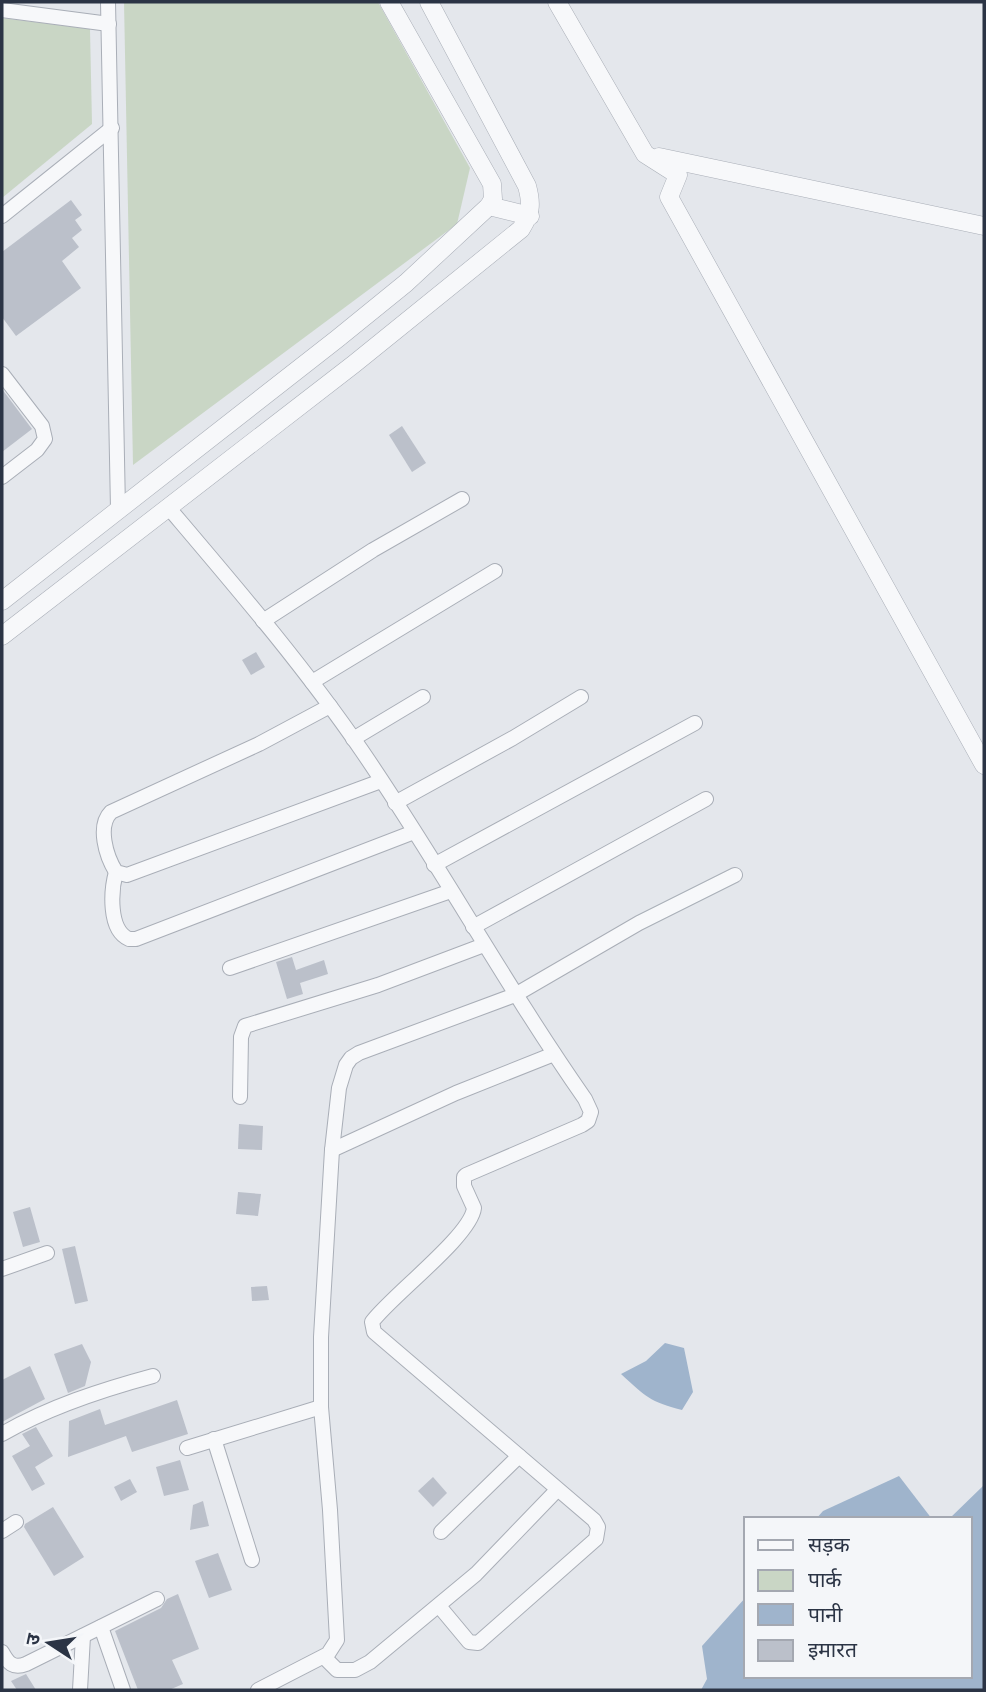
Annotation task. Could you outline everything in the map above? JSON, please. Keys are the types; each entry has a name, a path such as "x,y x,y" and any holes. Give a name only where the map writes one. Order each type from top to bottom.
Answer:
{"street":[{"path":"108,2 118,509"},
{"path":"2,601 357,323 406,283 489,206 493,199 492,184 389,2"},
{"path":"2,636 438,298 521,229 530,216 531,201 527,186 429,2"},
{"path":"557,2 645,155 678,175 669,197 984,765"},
{"path":"2,10 109,24"},
{"path":"2,216 112,128"},
{"path":"645,155 984,226"},
{"path":"489,206 530,216"},
{"path":"2,374 42,426 44,439 37,450 2,477"},
{"path":"264,621 373,550 462,499"},
{"path":"168,507 264,621 330,706 381,780 515,995 586,1098 591,1112 588,1121 464,1177 464,1185 474,1208 471,1219 437,1258 372,1322 374,1332 594,1520 598,1527 596,1539 478,1643 469,1642 439,1606"},
{"path":"312,682 495,571"},
{"path":"395,803 513,738 580,697"},
{"path":"353,739 423,698"},
{"path":"330,706 259,744 111,812 106,817 103,829 116,872 127,874 381,780"},
{"path":"434,864 695,723"},
{"path":"473,927 706,799"},
{"path":"116,872 111,892 119,931 129,939 136,939 414,832"},
{"path":"258,1690 324,1657 333,1647 338,1631 321,1407 321,1337 332,1150 342,1072 351,1058 515,995 639,923 734,875"},
{"path":"230,968 450,891"},
{"path":"240,1097 241,1037 245,1026 378,985 484,945"},
{"path":"332,1150 456,1093 554,1054"},
{"path":"2,1269 47,1253"},
{"path":"2,1434 32,1418 103,1389 153,1376"},
{"path":"187,1448 321,1407"},
{"path":"214,1439 252,1560"},
{"path":"441,1532 519,1457"},
{"path":"324,1657 337,1670 355,1670 370,1662 439,1606 495,1555 557,1490"},
{"path":"2,1531 16,1522"},
{"path":"2,1652 11,1664 20,1666 157,1599"},
{"path":"101,1627 123,1690"},
{"path":"80,1690 83,1636"}],"green space":[{"path":"124,2 378,2 470,168 457,224 133,465"},
{"path":"2,18 90,29 92,124 2,198"}],"water":[{"path":"665,1343 684,1348 693,1392 682,1410 648,1397 621,1374 646,1361"},
{"path":"899,1476 930,1517 818,1517 823,1511"},
{"path":"984,1485 983,1690 701,1690 707,1679 702,1646 744,1599 744,1678 972,1678 972,1517 951,1517"}],"building":[{"path":"71,200 82,215 75,220 82,230 72,238 79,247 62,261 81,288 16,336 2,317 2,252"},
{"path":"2,389 32,429 2,452"},
{"path":"402,426 426,463 412,472 389,435"},
{"path":"256,652 265,667 251,675 242,660"},
{"path":"292,957 296,970 324,960 328,974 300,983 303,994 287,999 276,962"},
{"path":"239,1124 263,1126 262,1150 238,1149"},
{"path":"238,1192 261,1194 258,1216 236,1214"},
{"path":"30,1207 40,1242 23,1247 13,1212"},
{"path":"75,1246 88,1301 75,1304 62,1249"},
{"path":"267,1286 269,1300 252,1301 251,1287"},
{"path":"82,1344 91,1362 85,1386 68,1393 54,1354"},
{"path":"30,1366 45,1399 2,1422 2,1380"},
{"path":"177,1400 188,1434 132,1452 126,1436 68,1457 69,1421 100,1409 105,1425"},
{"path":"36,1427 53,1456 35,1467 45,1484 32,1491 12,1456 30,1446 22,1434"},
{"path":"180,1460 189,1490 164,1496 156,1467"},
{"path":"433,1477 447,1493 433,1507 418,1491"},
{"path":"130,1479 137,1492 121,1501 114,1487"},
{"path":"203,1501 209,1526 190,1530 193,1505"},
{"path":"53,1507 84,1557 54,1576 24,1527"},
{"path":"218,1553 232,1590 209,1598 195,1561"},
{"path":"178,1594 199,1649 172,1660 183,1684 169,1690 138,1690 115,1631 161,1608 167,1599"},
{"path":"26,1674 36,1690 17,1690 11,1681"}]}
